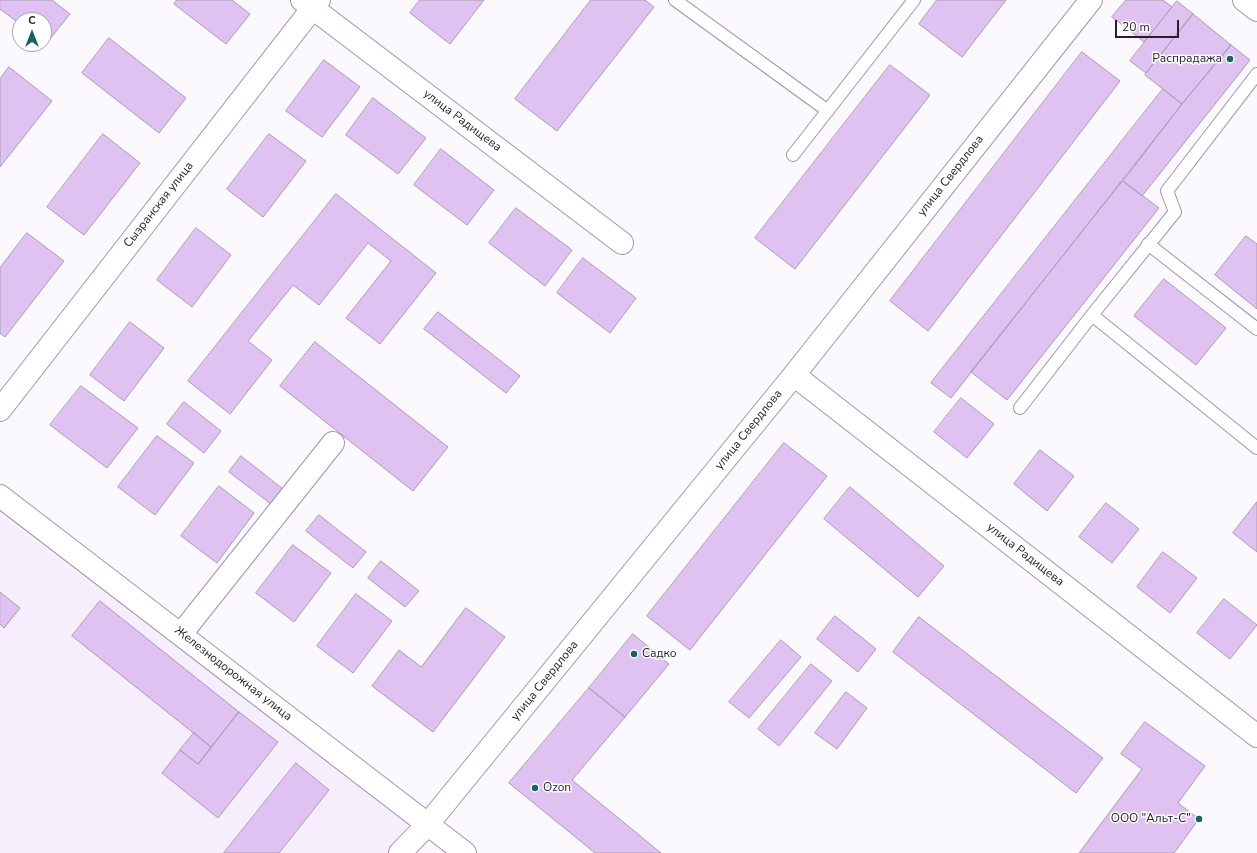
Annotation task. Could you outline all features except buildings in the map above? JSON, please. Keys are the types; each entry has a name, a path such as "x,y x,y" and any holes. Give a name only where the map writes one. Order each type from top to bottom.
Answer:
{"street":[{"name":"улица Свердлова","path":"400,853 428,824 794,375 1091,0"},
{"path":"1244,0 1257,10"},
{"name":"улица Радищева","path":"311,3 622,243"},
{"name":"Сызранская улица","path":"0,410 311,3"},
{"name":"улица Радищева","path":"794,375 1257,736"},
{"path":"181,634 333,443"},
{"name":"Железнодорожная улица","path":"0,496 465,853"}],"lane":[{"path":"675,0 828,111"},
{"path":"793,155 914,0"},
{"path":"1020,408 1148,244 1175,212 1167,191 1257,74"},
{"path":"1148,244 1257,329"},
{"path":"1092,315 1257,448"}],"shaded area":[{"path":"0,514 415,827 393,853 0,853"}],"place":[{"name":"Распрадажа","path":"1230,59"},
{"name":"Садко","path":"634,654"},
{"name":"Ozon","path":"535,788"},
{"name":"ООО \"Альт-С\"","path":"1199,819"}]}
